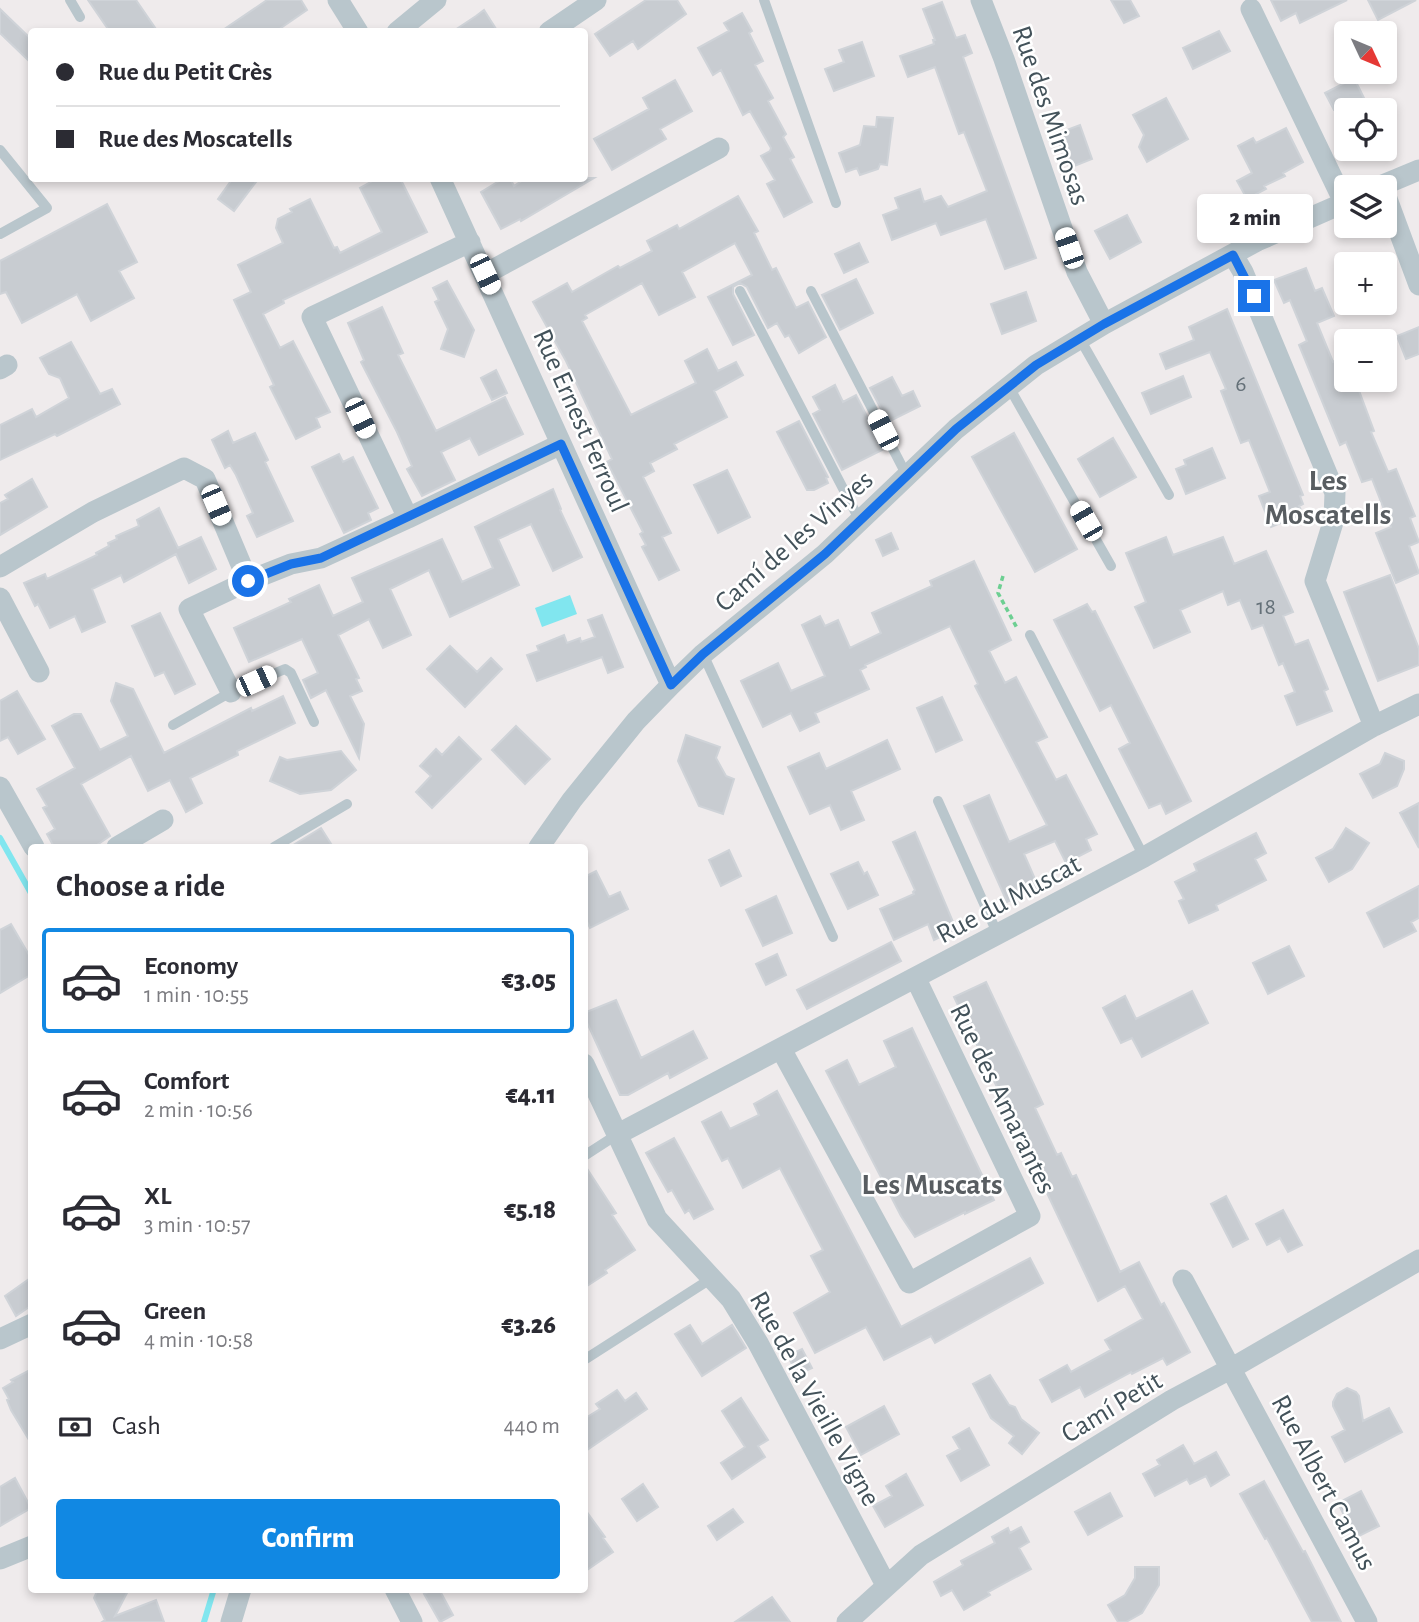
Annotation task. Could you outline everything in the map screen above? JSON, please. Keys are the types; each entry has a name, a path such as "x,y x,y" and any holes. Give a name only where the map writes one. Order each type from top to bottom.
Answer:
{"street":[{"path":"338,0 352,28"},
{"path":"402,28 436,0"},
{"path":"555,28 596,0"},
{"name":"Rue des Mimosas","path":"981,0 1077,272 1104,324"},
{"path":"1251,9 1334,179"},
{"path":"485,274 719,148"},
{"path":"1397,181 1419,170"},
{"name":"Rue Ernest Ferroul","path":"442,182 671,685"},
{"name":"Camí de les Vinyes","path":"541,844 572,800 636,721 671,685 703,654 825,554 956,429 1036,365 1104,324 1233,255 1334,207"},
{"path":"1397,227 1419,285"},
{"path":"408,518 312,317 470,242"},
{"path":"1233,255 1243,272 1335,494 1334,519 1315,581 1374,726"},
{"path":"231,692 189,609 291,564 321,558 561,444"},
{"path":"0,567 93,512 184,468 205,479 248,581"},
{"path":"0,598 39,671"},
{"name":"Rue du Muscat","path":"618,1134 1144,857 1374,726 1419,704"},
{"path":"0,787 32,844"},
{"path":"122,844 163,820"},
{"name":"Rue des Amarantes","path":"780,1049 909,1283 1030,1216 916,979"},
{"name":"Rue de la Vieille Vigne","path":"588,1073 657,1219 731,1300 758,1343 886,1585"},
{"name":"Camí Petit","path":"847,1622 921,1555 1172,1400 1419,1260"},
{"name":"Rue Albert Camus","path":"1183,1280 1367,1622"},
{"path":"1,1337 28,1326"},
{"path":"0,1559 28,1548"},
{"path":"231,1622 240,1593"},
{"path":"398,1593 412,1622"}],"lane":[{"path":"70,0 80,17"},
{"path":"764,0 836,203"},
{"path":"0,150 47,208 0,234"},
{"path":"811,290 906,477"},
{"path":"740,291 860,521"},
{"path":"1080,339 1169,495"},
{"path":"1009,387 1111,566"},
{"path":"1030,635 1144,857"},
{"path":"703,654 833,937"},
{"path":"173,725 231,692 285,669 291,673 314,722"},
{"path":"938,801 998,935"},
{"path":"279,844 347,804"},
{"path":"588,1153 618,1134"},
{"path":"588,1357 712,1278"}],"path":[{"path":"1003,576 998,593 1018,630 1030,635"}],"water":[{"path":"570,595 577,614 542,627 535,608"}],"building":[{"path":"88,0 136,0 155,28 107,28"},
{"path":"267,0 301,0 307,10 281,28 226,28"},
{"path":"646,0 677,0 686,14 638,49 633,41 610,56 595,34"},
{"path":"1111,0 1130,0 1139,16 1124,23"},
{"path":"1271,0 1347,0 1300,23 1296,13 1281,21"},
{"path":"1368,0 1416,0 1378,20"},
{"path":"942,2 956,38 965,35 972,53 963,57 1036,258 1005,269 986,219 941,235 936,223 892,240 883,215 899,209 895,198 920,189 924,202 941,196 948,207 987,191 964,132 959,134 935,67 908,77 900,56 934,44 935,40 923,9"},
{"path":"0,9 28,36 28,60 0,33"},
{"path":"484,10 495,28 458,28"},
{"path":"742,13 763,61 755,65 773,98 768,101 786,134 783,137 794,157 790,159 812,202 784,217 767,184 775,180 761,156 771,148 750,111 743,115 721,70 713,75 698,48 729,31 724,23"},
{"path":"1219,31 1230,51 1193,69 1183,48"},
{"path":"862,42 874,76 834,91 825,69 844,62 839,50"},
{"path":"675,80 692,111 660,129 666,139 612,170 594,139 649,109 643,98"},
{"path":"1342,84 1357,84 1364,98 1334,98 1334,110 1325,93"},
{"path":"1166,98 1188,139 1147,162 1139,147 1144,135 1133,115"},
{"path":"877,117 893,118 887,165 880,164 878,169 860,175 857,168 846,172 839,153 860,145 864,126 876,127"},
{"path":"1080,125 1092,159 1072,167 1066,164 1056,134"},
{"path":"1286,128 1303,162 1283,173 1285,176 1264,186 1266,189 1247,199 1237,181 1252,173 1238,146 1253,138 1256,143"},
{"path":"230,182 256,182 234,211 218,199"},
{"path":"371,182 402,182 427,232 283,300 284,303 263,314 280,348 293,341 330,412 316,418 320,427 296,439 270,387 274,385 234,300 251,292 238,265 283,243 276,228 278,219 292,212 290,209 310,199 334,248 337,247 340,253 382,232 360,188"},
{"path":"497,182 512,182 514,186 520,182 587,182 521,221 520,219 501,229 481,192"},
{"path":"738,196 758,231 754,233 772,270 776,268 796,308 808,302 826,337 799,353 789,335 785,337 777,323 768,328 747,287 740,283 733,287 733,294 754,335 733,345 708,297 752,275 735,243 682,272 695,297 659,315 642,283 585,315 587,318 582,321 631,415 696,383 685,361 707,349 718,371 736,362 743,375 714,391 727,417 674,444 677,449 650,463 654,471 643,477 671,533 662,537 679,570 659,580 642,547 646,545 640,534 643,532 607,462 612,459 566,361 533,302 567,283 572,292 618,266 620,268 652,251 647,241 677,225 679,229"},
{"path":"107,204 137,262 119,271 134,298 91,321 77,294 22,323 6,292 0,294 0,261"},
{"path":"1127,215 1141,242 1110,259 1095,231"},
{"path":"859,243 868,262 844,273 835,254"},
{"path":"1306,268 1315,291 1322,288 1334,316 1317,323 1334,362 1334,392 1359,392 1374,431 1371,432 1388,472 1396,469 1415,516 1410,518 1419,542 1409,546 1419,573 1396,583 1376,533 1391,527 1372,479 1362,482 1346,442 1340,445 1299,345 1307,341 1290,300 1284,303 1274,280"},
{"path":"856,279 873,313 840,330 822,295"},
{"path":"447,281 474,330 464,357 441,349 448,329 435,302 439,300 433,288"},
{"path":"1026,292 1036,321 1002,334 991,304"},
{"path":"382,307 403,353 398,355 436,431 505,397 523,434 479,455 470,438 441,452 455,480 422,496 407,469 412,466 397,432 361,362 364,360 348,323"},
{"path":"1227,309 1303,495 1300,496 1303,504 1299,506 1303,514 1271,527 1259,496 1270,492 1249,440 1241,443 1221,391 1226,389 1210,352 1166,369 1160,354 1194,340 1189,327"},
{"path":"1419,327 1419,354 1406,359 1397,336"},
{"path":"71,342 100,394 112,389 120,404 57,436 55,434 0,460 0,425 32,409 36,417 69,398 60,378 49,374 40,358"},
{"path":"496,370 507,393 492,400 481,378"},
{"path":"1183,376 1191,397 1151,414 1142,393"},
{"path":"892,377 902,396 913,391 920,406 888,422 870,388"},
{"path":"835,385 843,402 856,395 884,449 842,470 813,414 820,410 813,397"},
{"path":"799,421 828,477 828,483 814,490 807,490 777,432"},
{"path":"228,431 233,443 255,433 268,460 265,462 293,521 257,537 247,516 253,513 236,475 230,465 225,468 212,440"},
{"path":"1014,433 1077,549 1035,572 972,457"},
{"path":"1113,438 1136,477 1100,497 1078,459"},
{"path":"1212,448 1225,478 1186,494 1176,469 1186,465 1184,460"},
{"path":"339,454 343,462 353,457 378,508 368,513 371,520 344,533 312,467"},
{"path":"727,470 750,517 718,533 694,485"},
{"path":"32,479 47,507 0,535 0,503 8,499 5,495"},
{"path":"553,489 582,557 553,571 531,524 498,539 519,585 450,617 429,570 390,589 411,635 383,648 369,619 338,635 359,678 356,679 362,691 350,696 364,724 359,758 326,690 311,698 303,680 318,673 302,639 249,662 234,628 291,602 289,599 319,585 333,616 363,602 352,578 442,539 462,582 493,568 475,527"},
{"path":"159,508 178,548 201,537 216,569 189,583 176,554 124,582 121,575 92,589 105,622 82,632 75,616 50,628 24,583 45,574 47,579 97,555 96,553 109,546 108,543 117,539 116,536 139,526 137,520"},
{"path":"891,533 898,549 883,556 876,540"},
{"path":"1166,537 1173,555 1223,537 1234,564 1266,551 1293,612 1283,616 1295,645 1308,640 1328,689 1324,691 1332,711 1297,725 1285,696 1295,692 1283,663 1279,665 1263,625 1252,629 1240,600 1228,605 1223,591 1180,610 1190,632 1154,648 1135,607 1146,602 1126,553"},
{"path":"974,561 1011,640 989,651 1005,683 1016,677 1047,737 1036,742 1056,780 1066,775 1097,834 1086,839 1091,850 1066,863 1055,841 1024,854 1039,888 1007,902 964,806 989,795 1009,842 1047,825 975,686 978,684 950,626 865,665 866,667 860,670 869,689 815,713 819,722 800,731 791,713 763,727 741,681 778,663 791,691 825,676 802,625 820,616 825,626 838,620 850,648 881,633 872,613 932,586 930,581"},
{"path":"1390,575 1419,649 1419,665 1378,681 1344,592"},
{"path":"1087,604 1092,612 1095,611 1191,801 1166,814 1161,803 1149,808 1119,749 1130,743 1111,705 1100,711 1054,620"},
{"path":"160,613 195,684 175,694 164,672 155,676 132,626"},
{"path":"602,615 623,667 608,673 602,657 537,681 527,655 539,651 537,646 564,635 567,643 580,638 581,642 595,637 588,620"},
{"path":"450,646 477,672 491,658 502,669 465,707 427,669"},
{"path":"116,683 133,689 164,753 251,708 252,711 283,696 295,723 237,751 238,755 190,778 202,803 186,812 170,780 148,791 131,756 81,784 110,836 98,844 52,844 47,834 55,829 43,808 47,806 37,789 75,768 52,726 74,714 81,714 100,750 128,736 111,701"},
{"path":"17,691 45,739 18,754 8,737 0,741 0,701"},
{"path":"942,697 962,740 936,752 917,708"},
{"path":"516,726 550,759 525,784 492,750"},
{"path":"686,735 720,747 716,758 726,776 734,779 723,814 699,806 678,761"},
{"path":"459,737 481,759 432,808 416,792 431,776 420,766 436,749 442,755"},
{"path":"887,740 900,769 851,791 864,820 841,830 830,805 810,814 788,767 819,753 826,769"},
{"path":"341,751 356,770 331,790 300,794 270,781 280,757 287,760"},
{"path":"1385,753 1404,761 1404,769 1397,786 1373,798 1360,774 1380,764"},
{"path":"1419,803 1419,848 1400,813"},
{"path":"321,828 331,844 295,844"},
{"path":"1346,828 1369,843 1352,869 1329,882 1316,858 1333,849"},
{"path":"915,832 956,929 934,940 928,924 894,940 880,909 914,894 915,890 893,842"},
{"path":"1256,833 1266,853 1255,859 1266,880 1216,905 1218,910 1189,923 1179,901 1184,899 1175,882 1197,871 1194,864"},
{"path":"729,850 741,876 721,886 709,860"},
{"path":"858,862 864,874 867,872 878,895 848,909 831,874"},
{"path":"596,871 609,897 620,892 628,909 590,928 588,924 588,875"},
{"path":"1419,886 1419,918 1411,922 1416,931 1384,947 1367,913"},
{"path":"776,896 792,933 763,946 746,910"},
{"path":"11,924 28,953 28,976 0,993 0,930"},
{"path":"891,942 901,961 807,1009 797,990"},
{"path":"1289,946 1304,976 1268,994 1253,963"},
{"path":"777,954 786,975 766,985 756,964"},
{"path":"986,982 1043,1104 1035,1108 1057,1155 1061,1153 1072,1177 1076,1175 1120,1272 1139,1262 1190,1352 1167,1365 1163,1358 1085,1397 1080,1387 1052,1402 1040,1380 1067,1365 1071,1372 1111,1350 1105,1340 1143,1319 1125,1286 1098,1301 954,997"},
{"path":"1192,991 1208,1023 1142,1057 1132,1038 1121,1043 1103,1008 1125,996 1136,1019"},
{"path":"616,1000 641,1058 693,1031 707,1058 670,1078 668,1073 628,1095 620,1095 588,1025 588,1011"},
{"path":"912,1028 994,1200 915,1237 901,1216 826,1071 847,1060 859,1085 896,1067 884,1041"},
{"path":"777,1091 901,1327 1030,1258 1043,1283 935,1343 931,1336 884,1360 866,1327 815,1353 794,1313 830,1292 811,1256 823,1250 780,1168 743,1188 728,1158 722,1161 702,1122 721,1112 730,1129 759,1115 754,1104"},
{"path":"674,1138 713,1209 694,1219 689,1210 685,1213 672,1190 668,1192 646,1153"},
{"path":"588,1170 616,1213 612,1215 635,1250 605,1270 607,1273 588,1285"},
{"path":"1226,1196 1248,1239 1233,1247 1211,1204"},
{"path":"1283,1210 1302,1245 1288,1252 1280,1238 1267,1245 1256,1224"},
{"path":"28,1280 28,1308 16,1316 5,1296"},
{"path":"690,1325 702,1344 732,1325 746,1348 702,1376 675,1334"},
{"path":"802,1349 812,1368 797,1375 788,1356"},
{"path":"28,1371 28,1438 11,1410 3,1388 13,1382 11,1380"},
{"path":"990,1375 1009,1405 1015,1407 1021,1419 1039,1433 1022,1454 1009,1443 1014,1436 991,1418 973,1384"},
{"path":"1347,1388 1359,1396 1363,1421 1389,1408 1402,1432 1345,1462 1332,1437 1345,1430 1333,1402 1337,1394"},
{"path":"617,1390 625,1401 636,1393 647,1409 588,1449 588,1416 600,1409 596,1404"},
{"path":"741,1398 768,1440 758,1446 765,1457 732,1479 721,1463 745,1447 722,1411"},
{"path":"884,1406 899,1434 861,1455 846,1427"},
{"path":"969,1428 989,1465 961,1481 947,1456 960,1449 953,1437"},
{"path":"1183,1445 1194,1464 1216,1452 1229,1475 1211,1486 1206,1476 1190,1484 1187,1479 1155,1496 1143,1474 1160,1465 1157,1460"},
{"path":"906,1474 923,1505 885,1527 873,1506 892,1496 886,1486"},
{"path":"15,1478 28,1502 28,1510 0,1526 0,1487"},
{"path":"1264,1481 1303,1552 1305,1551 1341,1622 1312,1622 1240,1494"},
{"path":"643,1484 658,1507 637,1521 622,1499"},
{"path":"1361,1491 1379,1526 1355,1538 1338,1503"},
{"path":"1110,1493 1122,1516 1088,1535 1075,1512"},
{"path":"733,1509 743,1522 717,1540 708,1526"},
{"path":"588,1514 605,1537 603,1538 613,1552 588,1569"},
{"path":"1021,1527 1029,1542 1019,1548 1031,1569 988,1592 990,1595 964,1610 952,1590 941,1596 934,1582 963,1565 961,1561 995,1543 992,1537 1008,1528 1010,1533"},
{"path":"1135,1567 1159,1567 1159,1585 1142,1613 1126,1622 1118,1622 1108,1605 1125,1595 1135,1578"},
{"path":"96,1593 127,1593 115,1616 156,1600 164,1622 102,1622 105,1620 94,1598"},
{"path":"441,1593 453,1615 440,1622 424,1594"},
{"path":"772,1597 790,1622 735,1622"}],"waterway":[{"path":"0,838 28,888"},
{"path":"204,1622 213,1593"}],"district":[{"name":"Les Moscatells","path":"1328,497"},
{"name":"Les Muscats","path":"932,1184"}],"route":[{"path":"248,581 291,564 321,558 561,444 671,685 703,654 825,554 956,429 1036,365 1104,324 1233,255 1254,296"}]}
